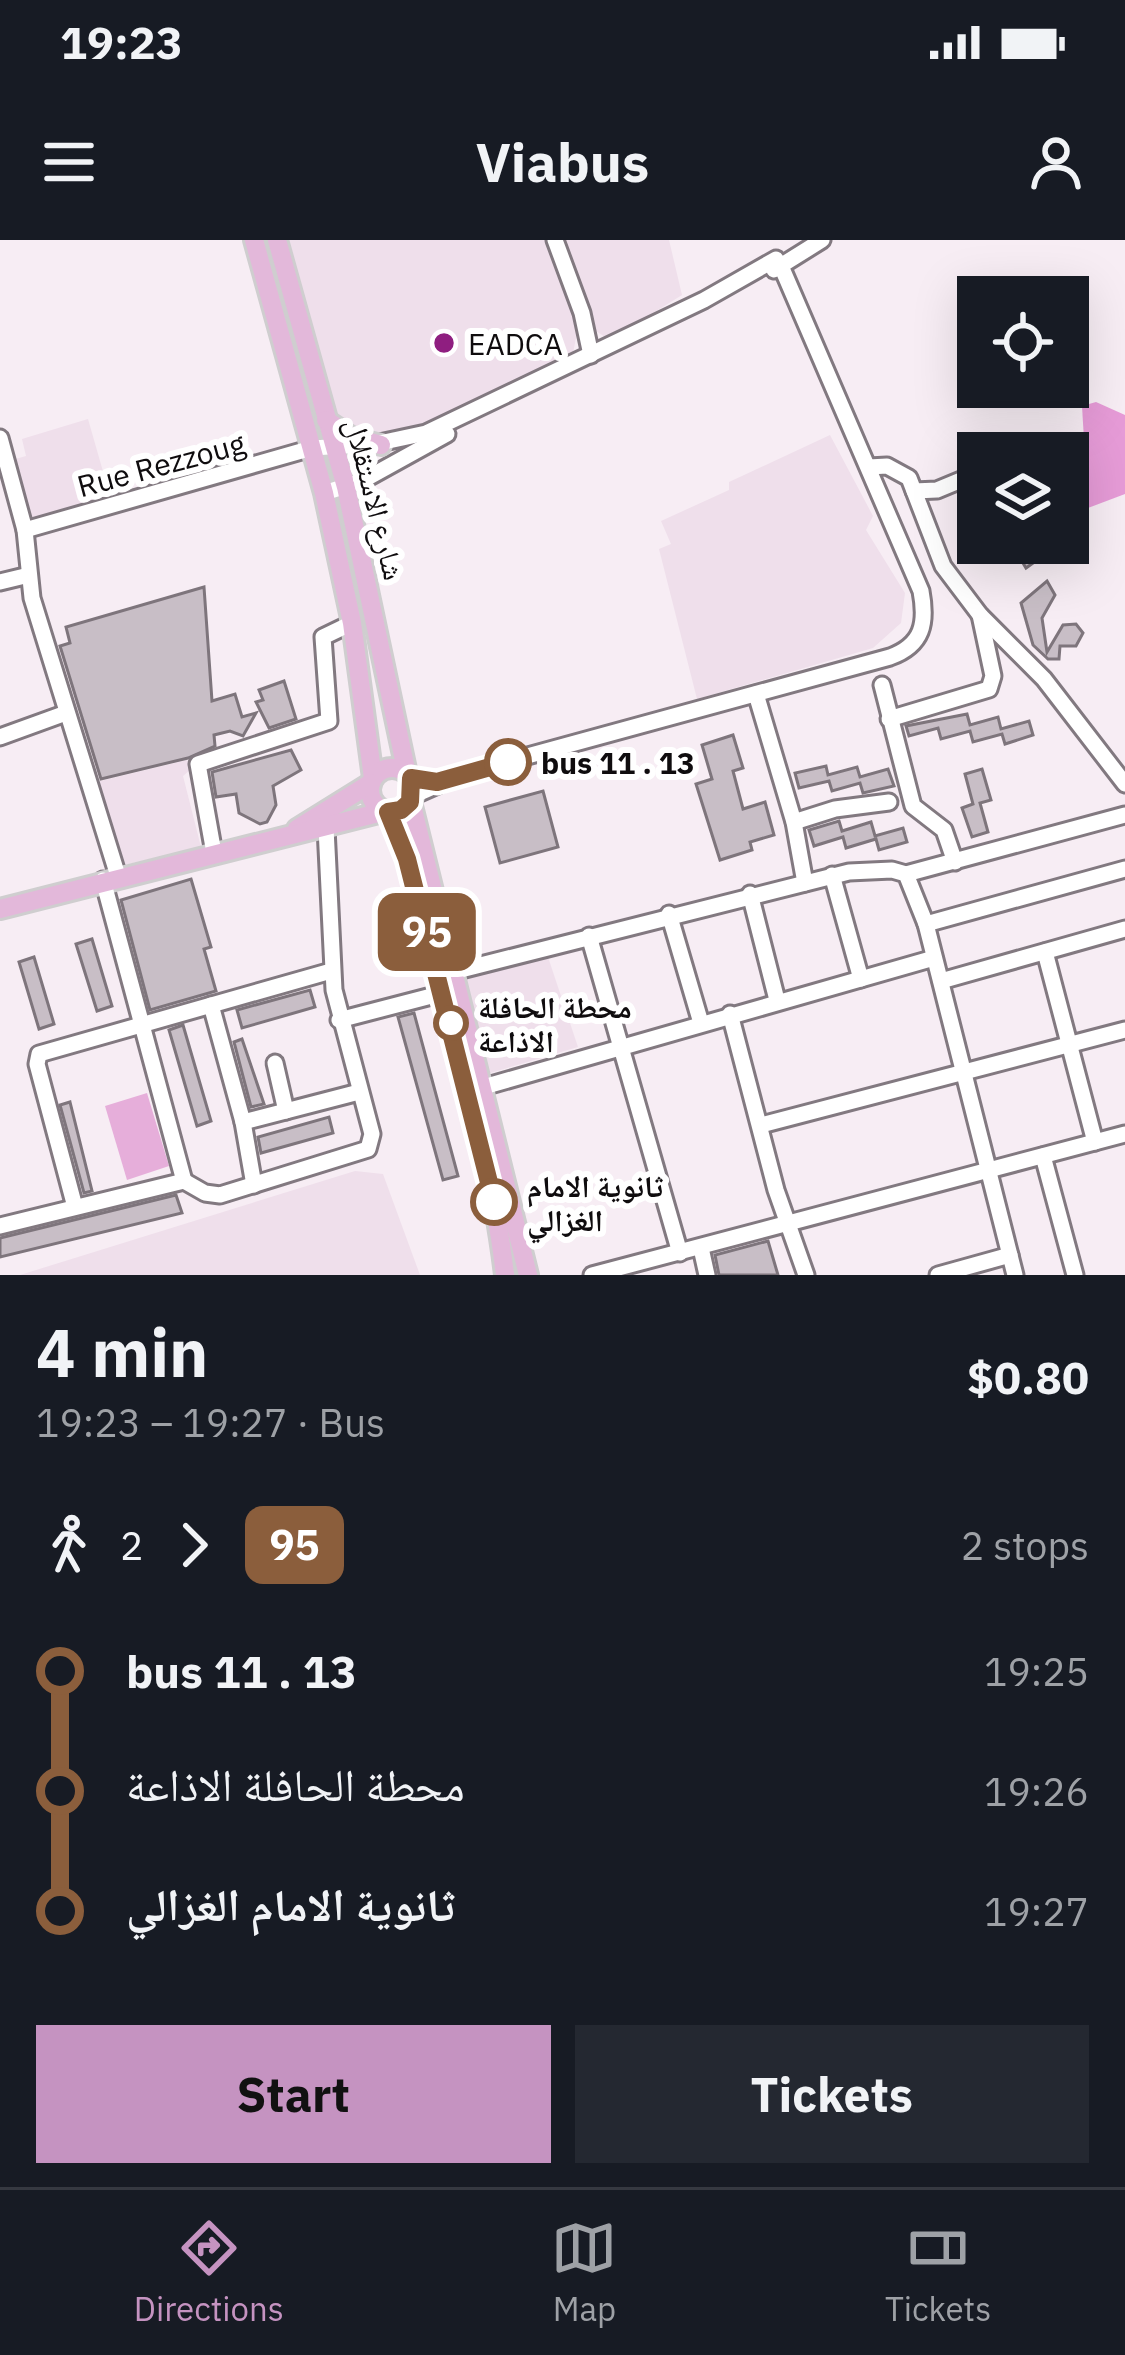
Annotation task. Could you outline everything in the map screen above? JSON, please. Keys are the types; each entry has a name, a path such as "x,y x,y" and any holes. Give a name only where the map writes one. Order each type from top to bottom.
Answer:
{"main road":[{"path":"254,240 324,493 352,622 371,796 400,836 494,1202 506,1275"},
{"name":"شارع الاستقلال","path":"277,240 346,487 410,788 528,1275"},
{"path":"265,279 286,273"},
{"path":"284,349 304,344"},
{"path":"326,420 351,437 381,445"},
{"path":"0,909 401,810 410,788 390,768 288,835"}],"street":[{"path":"555,240 582,313 591,355"},
{"path":"779,263 809,240"},
{"path":"324,493 346,487 656,334 822,240"},
{"path":"410,788 890,657 920,637 924,627 921,591 779,263"},
{"name":"Rue Rezzoug","path":"25,530 311,448 381,445 426,434 779,263"},
{"path":"0,438 25,530 29,575 111,878 184,1181"},
{"path":"869,467 900,471 914,491 944,566 980,616 1044,679 1125,784"},
{"path":"914,491 937,490 957,482"},
{"path":"0,582 29,575"},
{"path":"889,719 989,689 993,676 980,616"},
{"path":"214,853 198,764 329,721 323,637 352,622"},
{"path":"882,685 913,806 944,830 955,862"},
{"path":"756,694 794,822 805,883"},
{"path":"0,737 65,713"},
{"path":"436,805 437,782"},
{"path":"794,822 835,809 889,802"},
{"path":"453,972 750,894 832,875 892,870 907,874 1125,815"},
{"path":"0,1226 184,1181 212,1195 368,1149 372,1134 339,1020 331,971 326,828"},
{"path":"926,924 1125,869"},
{"path":"907,874 968,1072 1016,1275"},
{"path":"832,875 861,980"},
{"path":"750,894 777,1000"},
{"path":"669,914 701,1024"},
{"path":"941,981 1123,935"},
{"path":"589,936 680,1253"},
{"path":"1045,952 1095,1142"},
{"path":"480,1088 934,958"},
{"path":"75,1207 37,1058 43,1051 331,971"},
{"path":"339,1020 443,993"},
{"path":"211,1004 254,1184"},
{"path":"730,1014 806,1275"},
{"path":"761,1124 1125,1030"},
{"path":"274,1063 286,1111"},
{"path":"243,1123 359,1092"},
{"path":"592,1275 622,1272 1125,1134"},
{"path":"1043,1156 1075,1275"},
{"path":"701,1249 707,1275"},
{"path":"938,1275 1010,1255"}],"shaded area":[{"name":"EADCA","path":"284,240 669,240 682,295 610,340 591,328 577,333 572,358 391,440 355,433 331,416"},
{"path":"1096,402 1125,415 1125,494 1089,508 1089,432 1084,432 1082,408"},
{"path":"88,419 112,503 27,524 12,460 26,456 22,439"},
{"path":"830,435 873,516 866,530 905,593 901,623 873,648 697,699 659,549 671,544 661,521 729,490 729,482"},
{"path":"187,760 191,769 183,776 201,847 120,866 96,782"},
{"path":"547,954 578,1047 487,1074 460,977"},
{"path":"147,1093 169,1166 127,1180 105,1106"},
{"path":"355,1171 383,1174 420,1275 20,1275"}],"building":[{"path":"1047,581 1055,595 1042,618 1047,652 1063,625 1076,624 1083,633 1076,646 1060,646 1059,659 1048,659 1033,645 1021,603"},
{"path":"204,587 212,701 235,694 242,717 256,713 243,736 230,731 214,735 215,746 188,758 101,779 60,646 70,643 66,627"},
{"path":"284,681 296,719 269,728 256,702 263,700 259,690"},
{"path":"967,714 970,725 998,717 1001,729 1029,721 1033,735 1005,744 1002,734 973,742 970,731 941,739 938,728 909,736 906,726"},
{"path":"733,735 743,768 733,771 743,809 765,802 774,835 750,842 752,850 720,860 696,784 712,779 702,745"},
{"path":"291,750 301,770 273,786 276,805 267,822 260,824 239,813 236,794 216,797 212,772"},
{"path":"826,766 828,775 857,767 860,777 888,769 894,786 863,793 860,783 832,791 829,781 799,788 795,773"},
{"path":"982,769 991,800 980,803 988,832 972,837 962,808 973,804 965,774"},
{"path":"543,791 558,847 500,863 485,807"},
{"path":"839,821 842,831 871,822 875,836 903,828 907,842 879,850 876,839 846,848 843,837 814,846 809,830"},
{"path":"191,879 211,947 204,949 216,991 150,1010 121,900"},
{"path":"92,939 112,1006 97,1011 76,944"},
{"path":"34,957 54,1024 39,1029 19,962"},
{"path":"310,990 315,1007 242,1028 237,1010"},
{"path":"414,1013 458,1176 443,1180 398,1017"},
{"path":"183,1025 211,1121 197,1126 169,1030"},
{"path":"242,1039 264,1104 251,1107 234,1042"},
{"path":"70,1102 92,1191 84,1193 60,1105"},
{"path":"329,1117 333,1133 261,1153 258,1137"},
{"path":"176,1195 182,1213 0,1257 0,1238"},
{"path":"768,1241 778,1275 719,1275 715,1255"}],"bus line":[{"name":"95","path":"494,1202 407,859 388,812 410,802 411,778 437,782 508,762"}],"place":[{"name":"EADCA","path":"444,343"},
{"name":"bus 11 . 13","path":"508,762"},
{"name":"محطة الحافلة الاذاعة","path":"451,1023"},
{"name":"ثانوية الامام الغزالي","path":"494,1202"}]}
